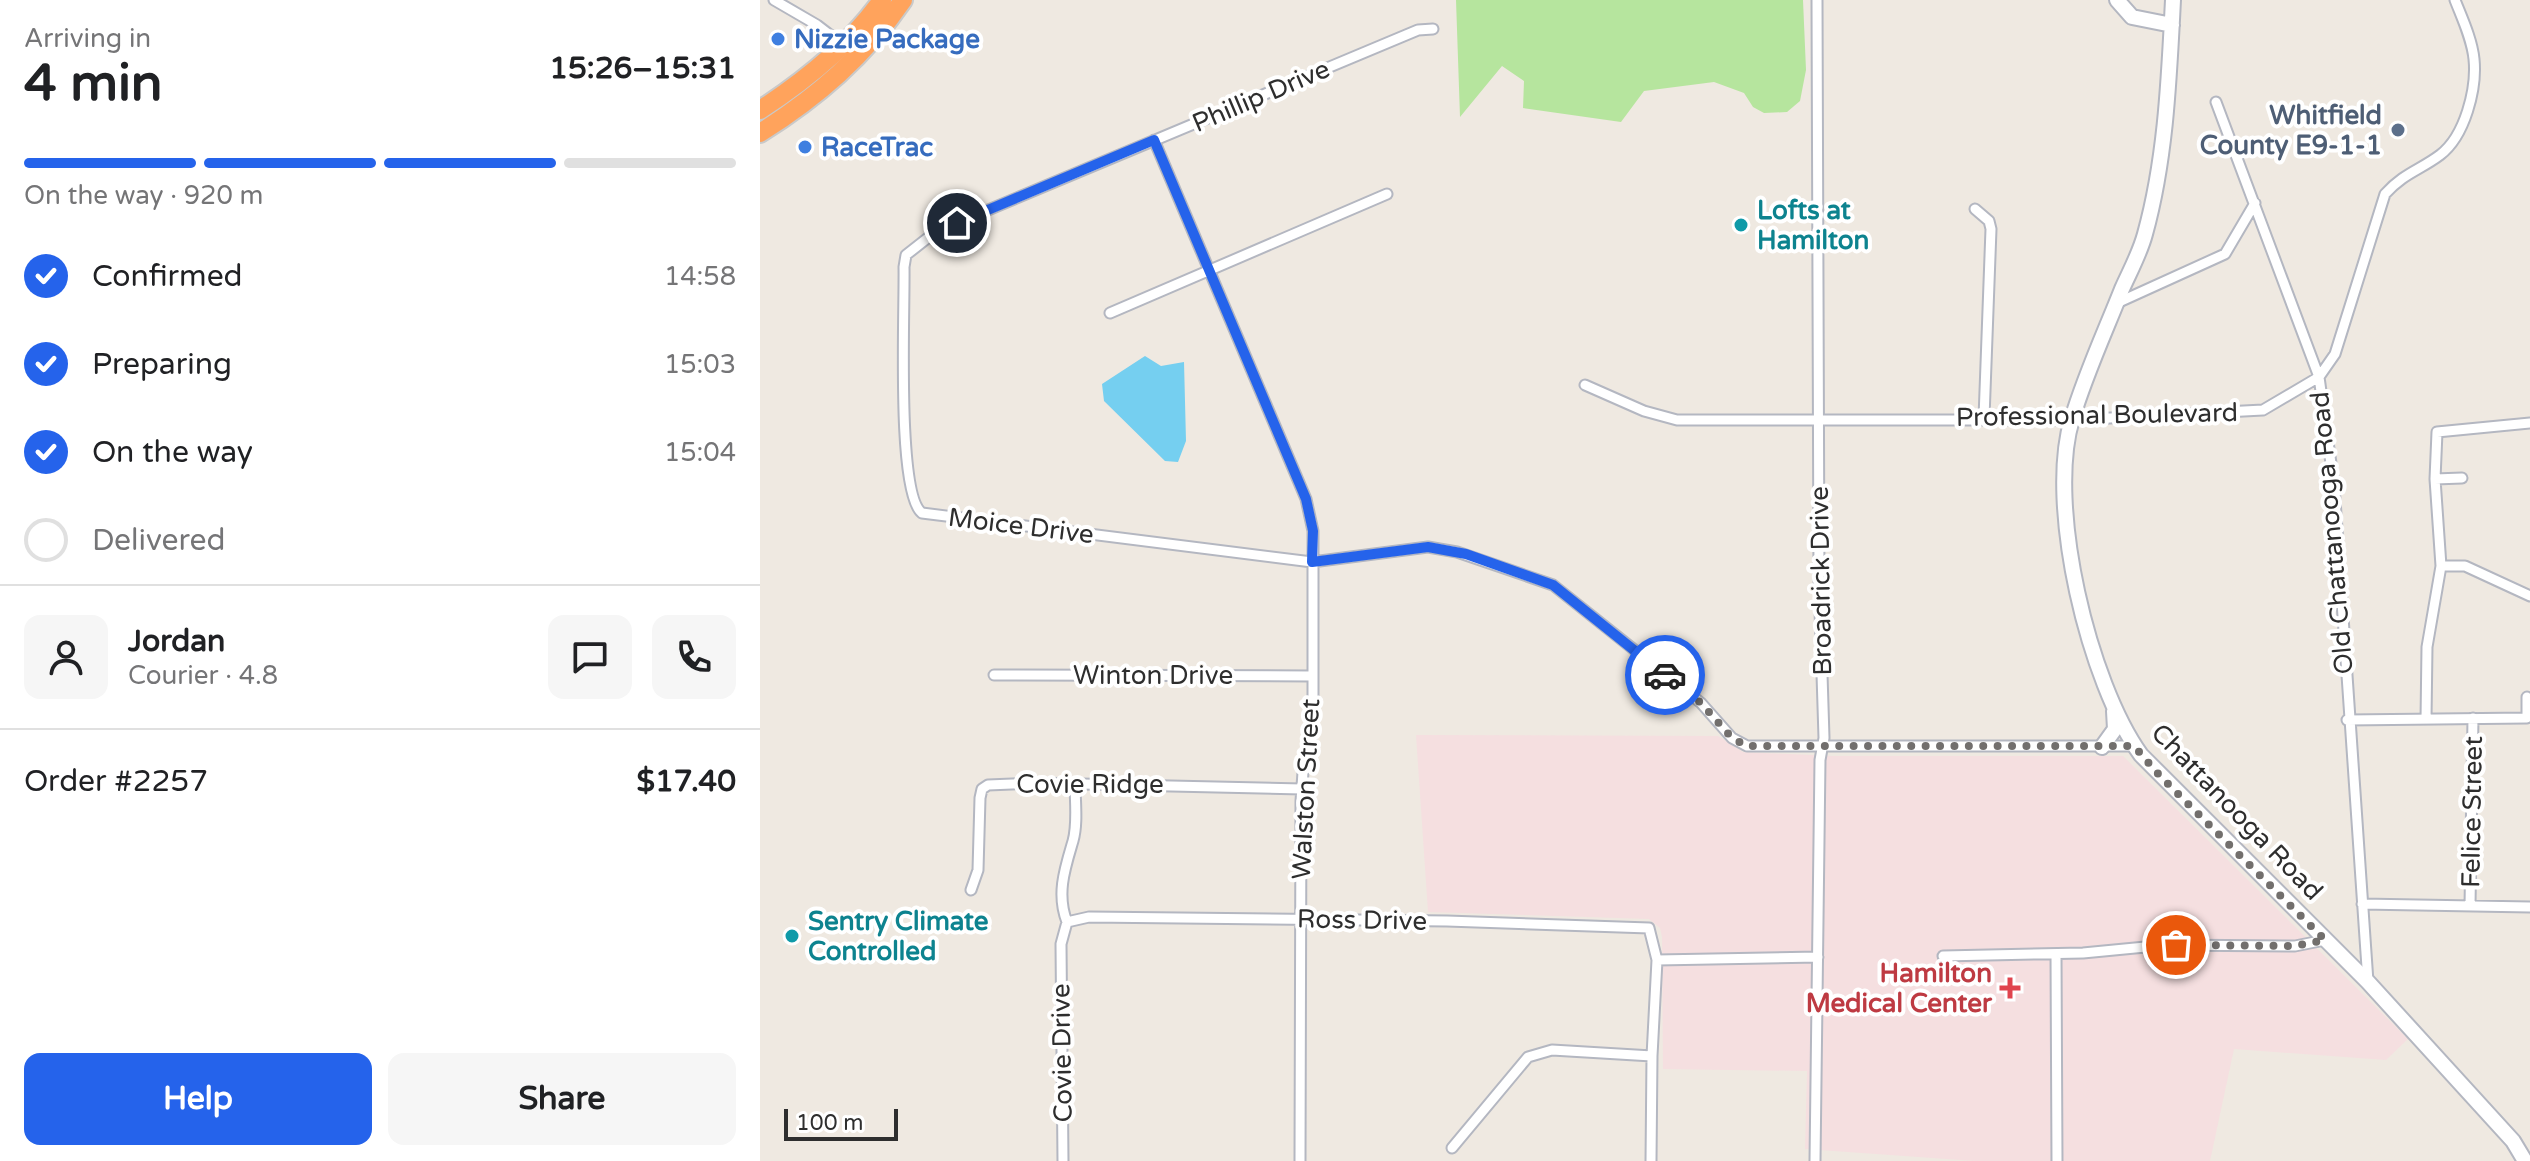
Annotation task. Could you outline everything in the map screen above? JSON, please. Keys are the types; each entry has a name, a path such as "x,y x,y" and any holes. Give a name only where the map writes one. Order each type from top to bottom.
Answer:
{"highway":[{"path":"760,110 798,84 843,45 882,0"},
{"path":"760,133 835,79 874,39 903,0"}],"main road":[{"path":"2117,0 2132,17 2172,25"},
{"name":"Chattanooga Road","path":"2173,0 2158,182 2144,238 2072,420 2064,492 2069,541 2094,653 2114,707 2134,746 2160,776 2368,982 2513,1141 2525,1161"},
{"path":"2102,747 2115,729 2114,707"}],"street":[{"path":"774,0 817,25 843,45"},
{"name":"Broadrick Drive","path":"1815,1161 1823,746 1817,0"},
{"name":"Professional Boulevard","path":"1585,385 1644,411 1677,420 2072,420 2263,410 2319,377 2335,354 2385,194 2403,174 2439,156 2450,146 2469,107 2475,59 2455,0"},
{"name":"Phillip Drive","path":"957,223 1418,30 1433,29"},
{"name":"Old Chattanooga Road","path":"2216,102 2319,377 2334,485 2347,720 2368,982"},
{"name":"Walston Street","path":"1154,140 1306,499 1313,531 1313,729 1302,789 1300,1161"},
{"path":"1110,313 1387,194"},
{"path":"2117,303 2225,254 2255,203"},
{"path":"1975,209 1989,221 1991,229 1984,418"},
{"name":"Moice Drive","path":"934,233 906,255 902,324 906,378 904,432 913,502 922,513 1312,562 1428,547 1455,551 1534,577 1562,592 1701,703 1738,743 2134,746"},
{"path":"2426,719 2427,647 2441,566 2435,479 2437,432 2530,423"},
{"path":"2435,479 2462,478"},
{"path":"2441,566 2465,566 2530,596"},
{"name":"Winton Drive","path":"994,675 1312,676"},
{"path":"2347,720 2527,718 2527,697"},
{"name":"Felice Street","path":"2470,906 2473,718"},
{"name":"Covie Ridge","path":"971,890 978,870 982,789 1001,783 1302,789"},
{"path":"1067,922 1062,893 1064,865 1074,840 1075,783"},
{"path":"2362,904 2530,907"},
{"name":"Ross Drive","path":"1067,922 1089,917 1300,918 1649,928 1657,960"},
{"name":"Covie Drive","path":"1063,1161 1061,944 1067,922"},
{"path":"1943,956 2056,954 2129,946 2295,946 2325,940"},
{"path":"2056,954 2057,1161"},
{"path":"1651,1161 1657,960 1818,957"},
{"path":"1452,1148 1528,1057 1552,1050 1652,1056"}],"shaded area":[{"name":"Hamilton Medical Center","path":"1416,735 1718,736 1743,752 1833,756 2123,756 2408,1039 2386,1060 2234,1049 2210,1161 1975,1161 1805,1149 1807,1071 1663,1069 1662,937 1660,928 1649,919 1428,912"}],"green space":[{"path":"1456,0 1803,0 1806,70 1800,101 1787,112 1764,113 1753,107 1744,93 1714,82 1644,91 1621,122 1523,108 1524,81 1502,66 1460,117"}],"water":[{"path":"1145,356 1161,366 1184,362 1186,441 1178,462 1165,461 1104,401 1102,384"}],"way so far":[{"path":"1665,675 1701,703 1732,738 1747,746 2134,746 2279,897 2325,940 2295,946 2176,945"}],"place":[{"name":"Nizzie Package","path":"778,39"},
{"name":"Whitfield County E9-1-1","path":"2398,130"},
{"name":"RaceTrac","path":"805,147"},
{"name":"Lofts at Hamilton","path":"1741,225"},
{"name":"Sentry Climate Controlled","path":"792,936"},
{"name":"Hamilton Medical Center","path":"2010,988"}],"route":[{"path":"957,223 1154,140 1306,499 1313,531 1312,562 1428,547 1466,554 1553,585 1665,675"}]}
